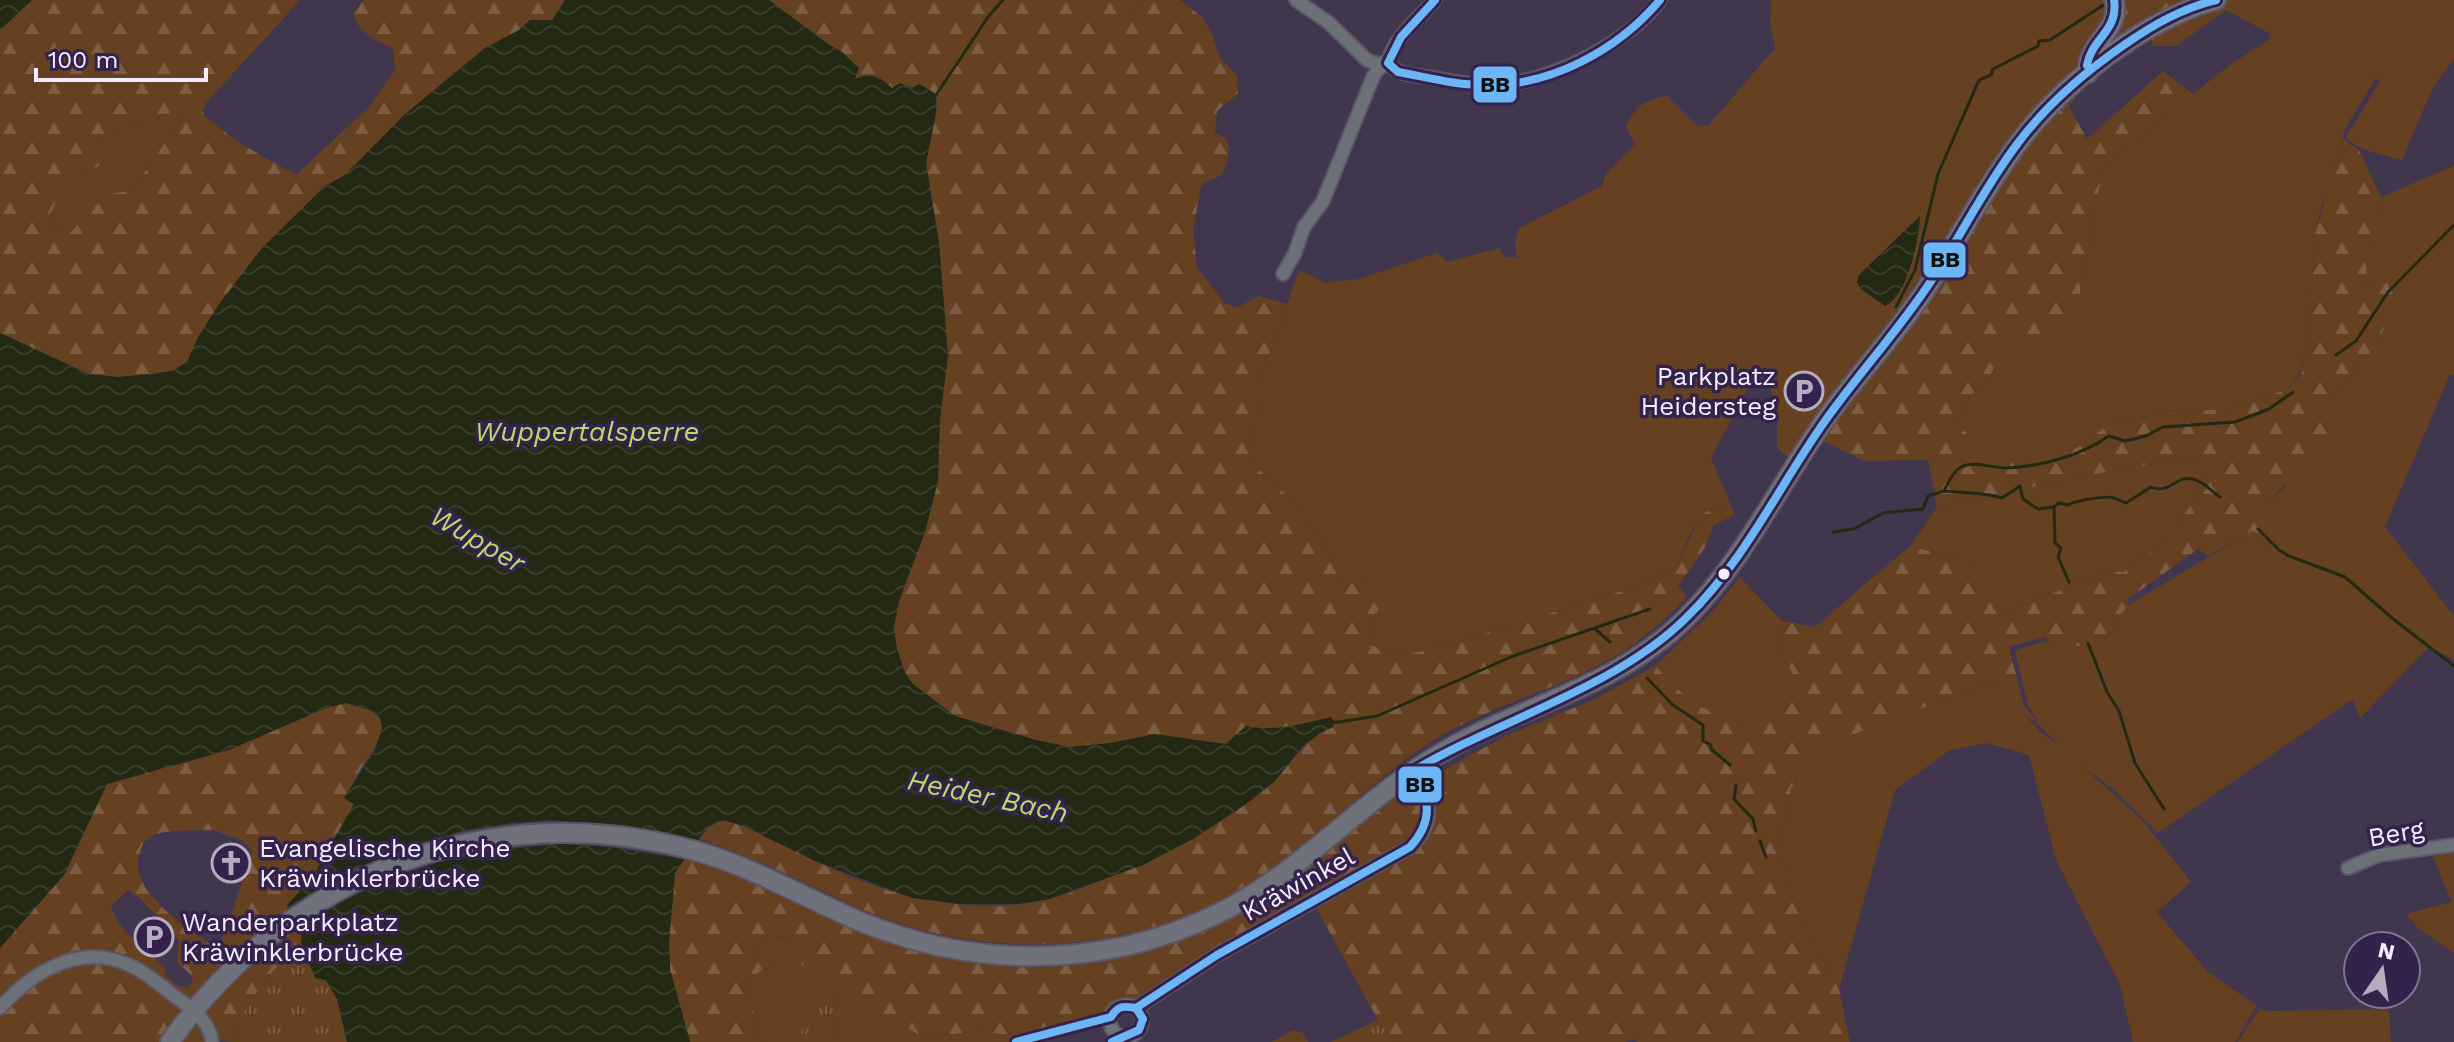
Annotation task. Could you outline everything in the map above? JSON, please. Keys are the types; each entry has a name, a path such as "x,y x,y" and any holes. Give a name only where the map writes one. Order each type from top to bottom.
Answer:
{"main road":[{"path":"2088,73 2088,58 2114,20 2114,0"},
{"path":"170,1042 193,1010 233,967 293,918 341,888 395,863 441,848 499,837 555,833 620,836 693,850 736,864 855,919 919,942 1008,956 1093,952 1129,945 1178,931 1254,894 1299,863 1413,771 1462,741 1587,687 1624,667 1651,649 1687,617 1733,562 1840,400 1919,299 2017,144 2054,103 2143,32 2187,9 2216,0"}],"street":[{"path":"1296,0 1329,23 1367,60 1377,64 1388,63 1398,72 1495,85 1553,72 1613,44 1660,0"},
{"path":"1388,63 1395,45 1435,0"},
{"path":"1283,274 1304,227 1323,201 1373,77 1378,69 1388,63"},
{"name":"Kräwinkel","path":"1136,1008 1217,955 1410,847 1422,832 1429,806 1426,791 1413,771"},
{"name":"Berg","path":"2348,868 2379,855 2454,845"},
{"path":"0,1008 43,971 70,960 91,957 113,959 132,966 193,1010 209,1029 212,1042"}],"green space":[{"path":"32,0 300,0 202,111 236,141 296,175 370,106 395,70 393,49 368,35 355,20 353,13 364,0 565,0 552,20 530,20 519,30 485,48 404,115 345,175 325,186 262,249 198,337 187,362 172,371 118,377 89,374 0,333 0,30","holes":["175,111 181,119 132,191 105,199 71,232 48,225 55,204 62,195 105,161 107,150 97,143 100,136"]},
{"path":"769,0 1107,0 1131,12 1140,6 1139,0 1180,0 1203,18 1219,57 1237,75 1238,94 1217,111 1215,133 1228,142 1227,164 1222,174 1201,186 1193,230 1197,268 1225,303 1237,308 1258,296 1287,304 1259,385 1252,463 1284,493 1317,531 1340,580 1348,583 1366,581 1379,592 1385,604 1376,612 1370,645 1405,655 1451,644 1622,591 1676,568 1701,515 1721,504 1731,505 1734,515 1714,525 1704,549 1678,586 1687,597 1623,652 1568,680 1475,718 1431,742 1297,850 1250,883 1210,906 1167,923 1123,935 1077,942 1031,944 985,942 939,934 848,904 764,864 700,839 713,824 731,822 838,872 901,894 950,904 1025,904 1063,895 1116,875 1198,835 1260,793 1308,744 1332,727 1330,717 1278,728 1246,726 1226,744 1111,743 1070,747 955,716 913,684 905,673 897,649 894,627 899,601 925,532 938,481 940,419 948,355 939,243 926,163 938,100 932,91 919,84 912,88 903,84 892,88 855,79 854,65 842,52"},
{"path":"1107,0 1139,0 1140,5 1131,12"},
{"path":"1771,0 2110,0 2113,5 2083,62 2028,122 1911,305 1791,460 1777,448 1777,417 1770,388 1752,380 1711,458 1731,505 1720,505 1702,516 1676,568 1622,591 1451,644 1405,655 1370,645 1376,612 1366,581 1348,583 1340,580 1317,531 1284,493 1252,463 1259,385 1299,270 1325,283 1359,279 1437,253 1448,262 1499,248 1505,257 1517,257 1515,242 1519,228 1602,186 1605,175 1635,144 1626,126 1642,105 1667,96 1696,125 1708,126 1775,48 1770,24","holes":["1920,216 1912,262 1899,294 1875,300 1857,282 1859,275"]},
{"path":"2114,0 2216,0 2088,58"},
{"path":"2219,0 2454,0 2454,59 2433,87 2402,160 2364,149 2346,137 2380,81 2376,78 2345,128 2315,234 2310,316 2302,369 2289,389 2233,408 2111,423 2075,449 1972,463 1976,448 1958,421 1966,399 1987,381 2017,327 2079,309 2080,287 2103,169 2167,114 2271,38 2269,33 2226,10 2176,46 2152,46 2151,30"},
{"path":"2163,71 2194,95 2103,169 2080,287 2080,309 2037,340 2017,328 1987,381 1966,399 1958,421 1977,448 1973,462 2075,449 2111,423 2233,408 2289,389 2302,372 2310,316 2315,234 2343,137 2358,148 2381,197 2368,252 2365,285 2401,279 2377,346 2326,400 2329,430 2267,505 2278,538 2252,531 2208,556 2198,549 2128,599 2127,606 2101,646 2053,646 2045,637 2009,647 2024,706 2041,727 2023,713 1994,681 1812,750 1791,789 1779,847 1800,920 1839,989 1850,1042 1637,1042 1635,1039 1625,1042 1395,1042 1378,1020 1313,902 1382,867 1414,843 1433,814 1430,777 1506,736 1595,699 1655,666 1692,703 1740,724 1784,695 1792,672 1777,645 1782,621 1815,627 1910,546 1968,561 1998,616 2106,571 2123,572 2168,539 2206,482 2196,458 2124,468 1937,507 1928,460 1864,461 1822,440 2022,147 2086,81 2069,107 2087,139"},
{"path":"175,111 181,119 132,191 85,219 71,232 48,225 62,195 88,174 100,136"},
{"path":"2454,166 2454,375 2450,374 2385,527 2454,616 2454,659 2428,648 2360,718 2353,699 2158,833 2113,789 2081,765 2143,821 2191,882 2157,912 2207,971 2257,1006 2235,1042 2133,1042 2120,985 2056,860 2029,755 1987,743 1950,750 1895,790 1839,989 1800,920 1779,847 1791,789 1812,749 1995,681 2041,733 2059,745 2041,727 2028,705 2015,651 2046,641 2054,646 2101,646 2127,606 2252,531 2267,505 2284,487 2326,400 2377,346 2400,279 2365,285 2368,252 2381,197"},
{"path":"2196,458 2206,482 2168,539 2123,572 2106,571 1997,616 1968,561 1910,546 1937,507 2124,468"},
{"path":"1740,577 1782,621 1777,645 1792,672 1784,696 1740,724 1692,704 1655,666 1710,614"},
{"path":"346,703 364,708 376,714 383,729 344,798 354,804 312,878 287,905 302,930 301,942 266,979 236,1031 235,1042 0,1042 0,948 64,875 107,784 229,750 326,708","holes":["213,830 243,841 252,850 217,949 163,908 142,881 138,867 142,846 153,835","128,890 139,897 179,940 177,962 193,980 188,988 178,986 165,975 166,969 127,933 115,916 111,906"]},
{"path":"1413,771 1426,791 1419,838 1136,1008 1122,1006 1111,1017 1025,1038 983,1031 923,1037 795,961 786,950 785,939 777,935 763,938 755,950 762,960 771,963 749,980 755,1029 762,1042 690,1042 670,969 669,943 675,873 681,861 693,850 891,933 1069,955 1219,913"},
{"path":"2454,848 2454,953 2419,929 2406,914 2452,902 2431,852"},
{"path":"777,935 923,1037 983,1031 1025,1038 1016,1042 840,1042 835,1016 837,989 801,1032 799,1042 762,1042 755,1029 749,980 771,963 762,960 755,950 763,938"},
{"path":"301,942 315,977 326,980 337,999 347,1042 235,1042 243,1014 251,1001"},
{"path":"837,988 835,1016 840,1042 799,1042 812,1010 822,998"},
{"path":"2260,1008 2266,1011 2389,1010 2391,1042 2238,1042"},
{"path":"1378,1020 1395,1042 1331,1042"},
{"path":"1293,1030 1303,1033 1308,1042 1272,1042"}],"water":[{"path":"0,0 32,0 0,30"},
{"name":"Wuppertalsperre","path":"565,0 769,0 842,52 859,68 855,79 875,77 892,88 900,83 912,88 919,84 936,94 936,114 926,163 939,243 948,355 940,419 938,481 925,532 899,601 894,627 905,673 913,684 955,716 1070,747 1154,734 1226,744 1246,726 1278,728 1331,717 1333,727 1303,746 1274,782 1193,839 1143,865 1049,899 1018,904 961,904 912,898 815,861 741,825 723,820 717,822 706,829 675,873 670,969 690,1042 347,1042 337,999 326,980 315,978 301,942 302,930 287,905 312,878 354,804 344,798 375,750 382,728 380,718 374,712 346,703 326,708 229,750 107,784 64,875 0,948 0,333 89,374 118,377 172,371 187,362 198,337 219,304 262,248 325,186 345,175 404,115 485,48 519,30 530,20 552,20"},
{"path":"1920,216 1915,252 1906,279 1893,300 1885,306 1860,288 1857,282 1859,275"}],"pier":[{"path":"550,820 625,825 703,841 688,860 610,847 562,844 495,850 397,875 349,898 300,927 286,908 342,874 410,846 465,830"}],"waterway":[{"path":"936,95 988,17 1003,0"},
{"name":"Heider Bach","path":"1896,307 1915,270 1938,174 1979,80 1991,75 1993,69 2038,46 2039,41 2050,40 2108,2"},
{"path":"2336,355 2356,341 2388,292 2453,226"},
{"path":"1833,532 1854,529 1883,513 1923,509 1928,496 1944,491 1954,473 1963,466 1978,464 2007,468 2033,465 2060,459 2109,436 2125,441 2146,436 2163,427 2235,422 2269,409 2293,392"},
{"path":"2054,507 2059,503 2068,505 2105,497 2126,503 2151,487 2163,489 2187,479 2200,482 2220,497"},
{"path":"1945,491 2002,498 2020,486 2023,499 2038,509 2054,507 2055,543 2061,548 2058,557 2069,582"},
{"path":"2258,529 2289,556 2345,577 2454,666"},
{"name":"Heider Bach","path":"1331,723 1377,716 1513,656 1650,609"},
{"path":"1595,629 1610,642"},
{"path":"2088,643 2107,692 2119,711 2135,763 2164,809"},
{"path":"1647,678 1673,705 1703,725 1703,741 1730,765"},
{"path":"1736,785 1734,799 1753,819 1756,831"},
{"path":"1760,841 1766,857"}],"transit line":[{"name":"BB","path":"1435,0 1401,37 1388,63 1398,72 1483,85 1533,80 1581,62 1624,35 1660,0"},
{"name":"BB","path":"2087,65 2112,20 2114,0"},
{"name":"BB","path":"1136,1008 1217,955 1410,847 1423,829 1427,810 1423,791 1413,771 1625,665 1686,618 1726,573 1825,421 1919,299 2006,159 2041,115 2095,66 2124,45 2168,18 2216,0"},
{"name":"BB","path":"1016,1042 1111,1017 1122,1007 1136,1008 1143,1019 1139,1030 1112,1042"}],"place":[{"name":"Parkplatz Heidersteg","path":"1804,391"},
{"name":"Evangelische Kirche Kräwinklerbrücke","path":"231,863"},
{"name":"Wanderparkplatz Kräwinklerbrücke","path":"154,937"}],"water label":[{"name":"Wupper","path":"478,539"}]}
